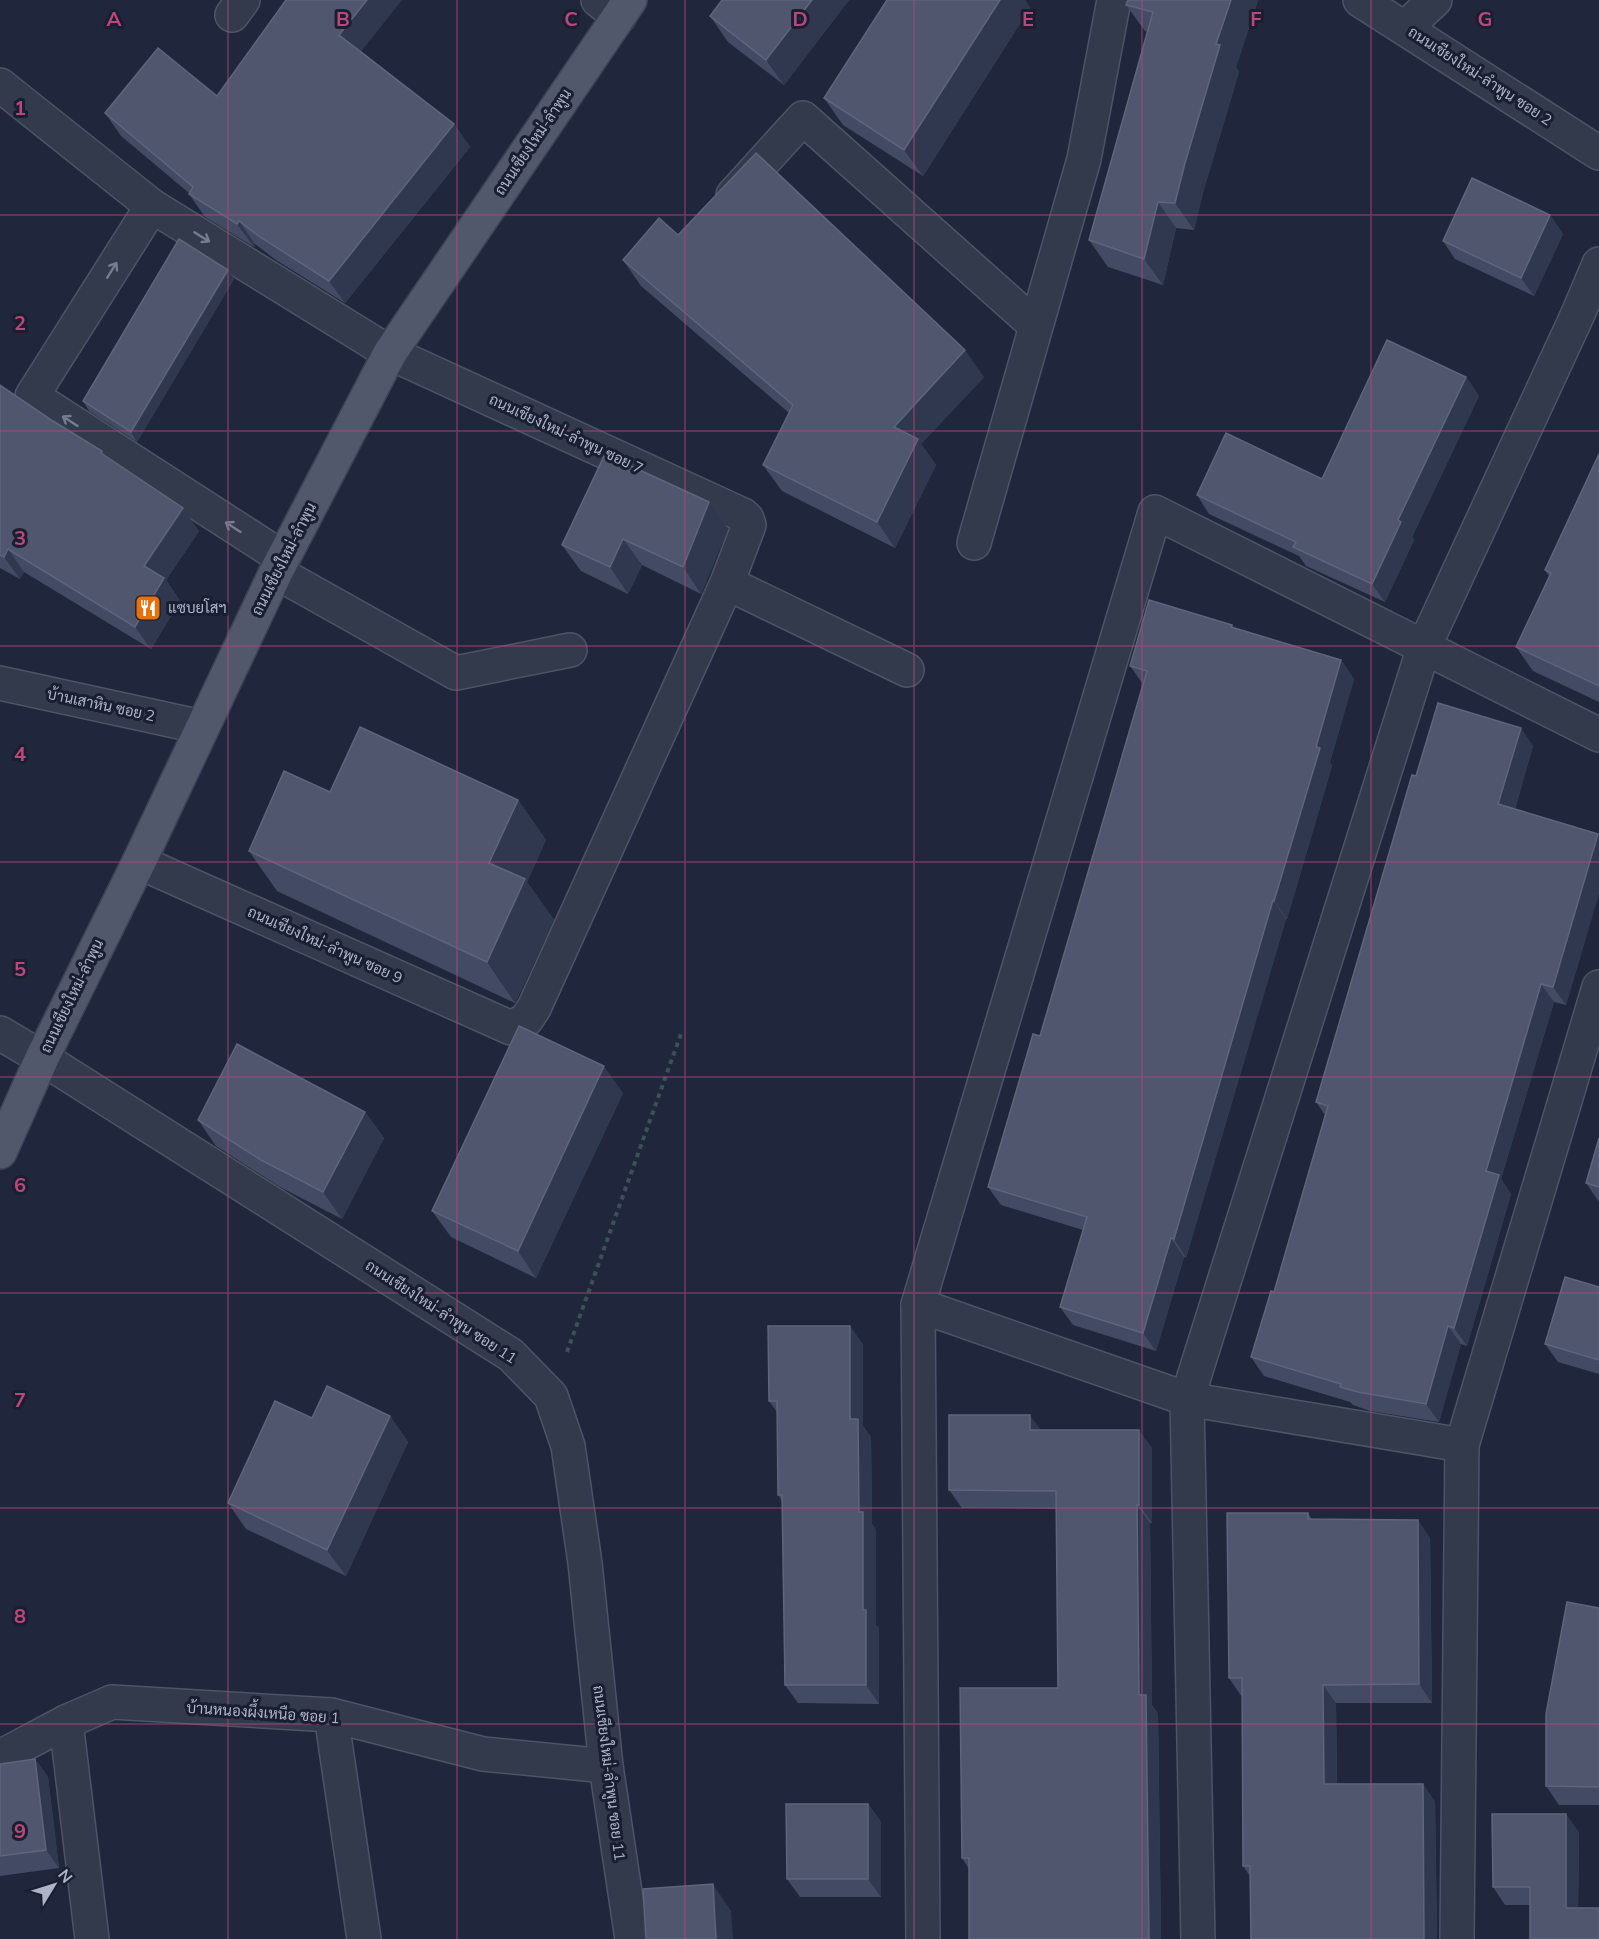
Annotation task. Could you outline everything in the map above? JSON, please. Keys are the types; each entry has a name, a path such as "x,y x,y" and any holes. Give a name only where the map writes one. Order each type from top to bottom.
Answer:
{"main road":[{"name":"ถนนเชียงใหม่-ลำพูน","path":"0,1152 42,1058 139,862 279,565 390,353 616,6"}],"street":[{"path":"974,543 1084,159 1114,0"},
{"name":"ถนนเชียงใหม่-ลำพูน ซอย 2","path":"1360,0 1599,153"},
{"path":"1405,28 1435,0"},
{"name":"ถนนเชียงใหม่-ลำพูน ซอย 7","path":"0,85 152,206 390,353 743,514 749,525 727,583"},
{"path":"721,208 803,118 1035,325"},
{"path":"152,206 32,396 279,565 456,673 570,650"},
{"path":"1198,1939 1187,1399 1424,647 1599,264"},
{"path":"923,1939 918,1305 1155,512 1599,735"},
{"path":"727,583 907,670"},
{"name":"ถนนเชียงใหม่-ลำพูน ซอย 9","path":"139,862 512,1028 526,1020 534,1008 727,583"},
{"name":"บ้านเสาหิน ซอย 2","path":"0,683 202,727"},
{"path":"1457,1939 1462,1445 1599,987"},
{"name":"ถนนเชียงใหม่-ลำพูน ซอย 11","path":"0,1033 511,1355 551,1396 568,1446 585,1563 606,1766 632,1939"},
{"path":"918,1305 1187,1399 1462,1445"},
{"name":"บ้านหนองผึ้งเหนือ ซอย 1","path":"0,1757 66,1722 112,1702 331,1715 483,1754 606,1766"},
{"path":"331,1715 364,1939"},
{"path":"66,1722 92,1939"}],"path":[{"path":"551,1396 682,1031"}],"building":[{"path":"286,0 367,0 339,35 454,124 329,281 239,221 237,224 189,194 193,187 105,113 158,48 217,96"},
{"path":"722,0 812,0 766,60 710,16"},
{"path":"887,0 1000,0 904,150 824,98"},
{"path":"1128,0 1231,0 1216,44 1220,45 1175,203 1158,202 1144,259 1089,240 1153,12 1126,5"},
{"path":"756,153 965,350 894,427 918,439 877,522 763,465 793,405 623,260 659,218 678,235"},
{"path":"1472,178 1550,215 1521,278 1443,241"},
{"path":"179,239 228,270 131,432 83,401"},
{"path":"1387,340 1466,377 1398,520 1401,522 1372,584 1293,547 1296,542 1197,495 1226,433 1322,479"},
{"path":"0,385 102,451 101,453 183,508 144,566 164,578 135,627 8,549 4,557 0,555"},
{"path":"605,454 709,502 683,567 623,539 610,567 562,545"},
{"path":"1599,454 1599,686 1516,647 1551,573 1545,570"},
{"path":"1149,600 1341,660 1316,747 1320,748 1174,1239 1171,1238 1143,1333 1060,1307 1087,1217 988,1187 1033,1034 1040,1036 1147,671 1130,666"},
{"path":"1438,703 1521,728 1498,804 1598,834 1553,987 1541,984 1486,1171 1499,1175 1454,1328 1448,1326 1426,1404 1358,1392 1340,1387 1341,1384 1251,1357 1271,1291 1274,1292 1328,1106 1316,1102 1412,775 1416,776"},
{"path":"360,727 518,800 489,863 525,879 487,962 249,851 284,771 330,792"},
{"path":"519,1026 604,1066 518,1251 432,1211"},
{"path":"237,1044 365,1112 323,1192 261,1160 198,1120"},
{"path":"1599,1138 1599,1187 1586,1183"},
{"path":"1565,1277 1599,1287 1599,1360 1545,1344"},
{"path":"768,1326 850,1326 850,1419 858,1419 859,1512 863,1512 866,1685 785,1685 782,1495 778,1495 777,1401 769,1401"},
{"path":"327,1386 390,1416 327,1550 228,1503 275,1401 312,1418"},
{"path":"949,1415 1030,1415 1030,1430 1139,1430 1139,1505 1137,1505 1139,1695 1146,1695 1149,1939 969,1939 969,1858 962,1858 960,1688 1058,1688 1056,1491 949,1490"},
{"path":"1227,1513 1308,1513 1308,1519 1418,1520 1419,1684 1323,1685 1324,1784 1423,1784 1424,1939 1251,1939 1250,1866 1243,1866 1242,1678 1229,1678"},
{"path":"1567,1602 1599,1608 1599,1787 1546,1786 1546,1714"},
{"path":"35,1759 46,1850 0,1856 0,1764"},
{"path":"786,1804 868,1804 868,1879 787,1879"},
{"path":"1492,1814 1566,1814 1566,1908 1599,1908 1599,1939 1530,1939 1530,1887 1493,1887"},
{"path":"713,1884 716,1939 646,1939 643,1889"}],"place":[{"name":"แซบยโสฯ","path":"148,608"}]}
